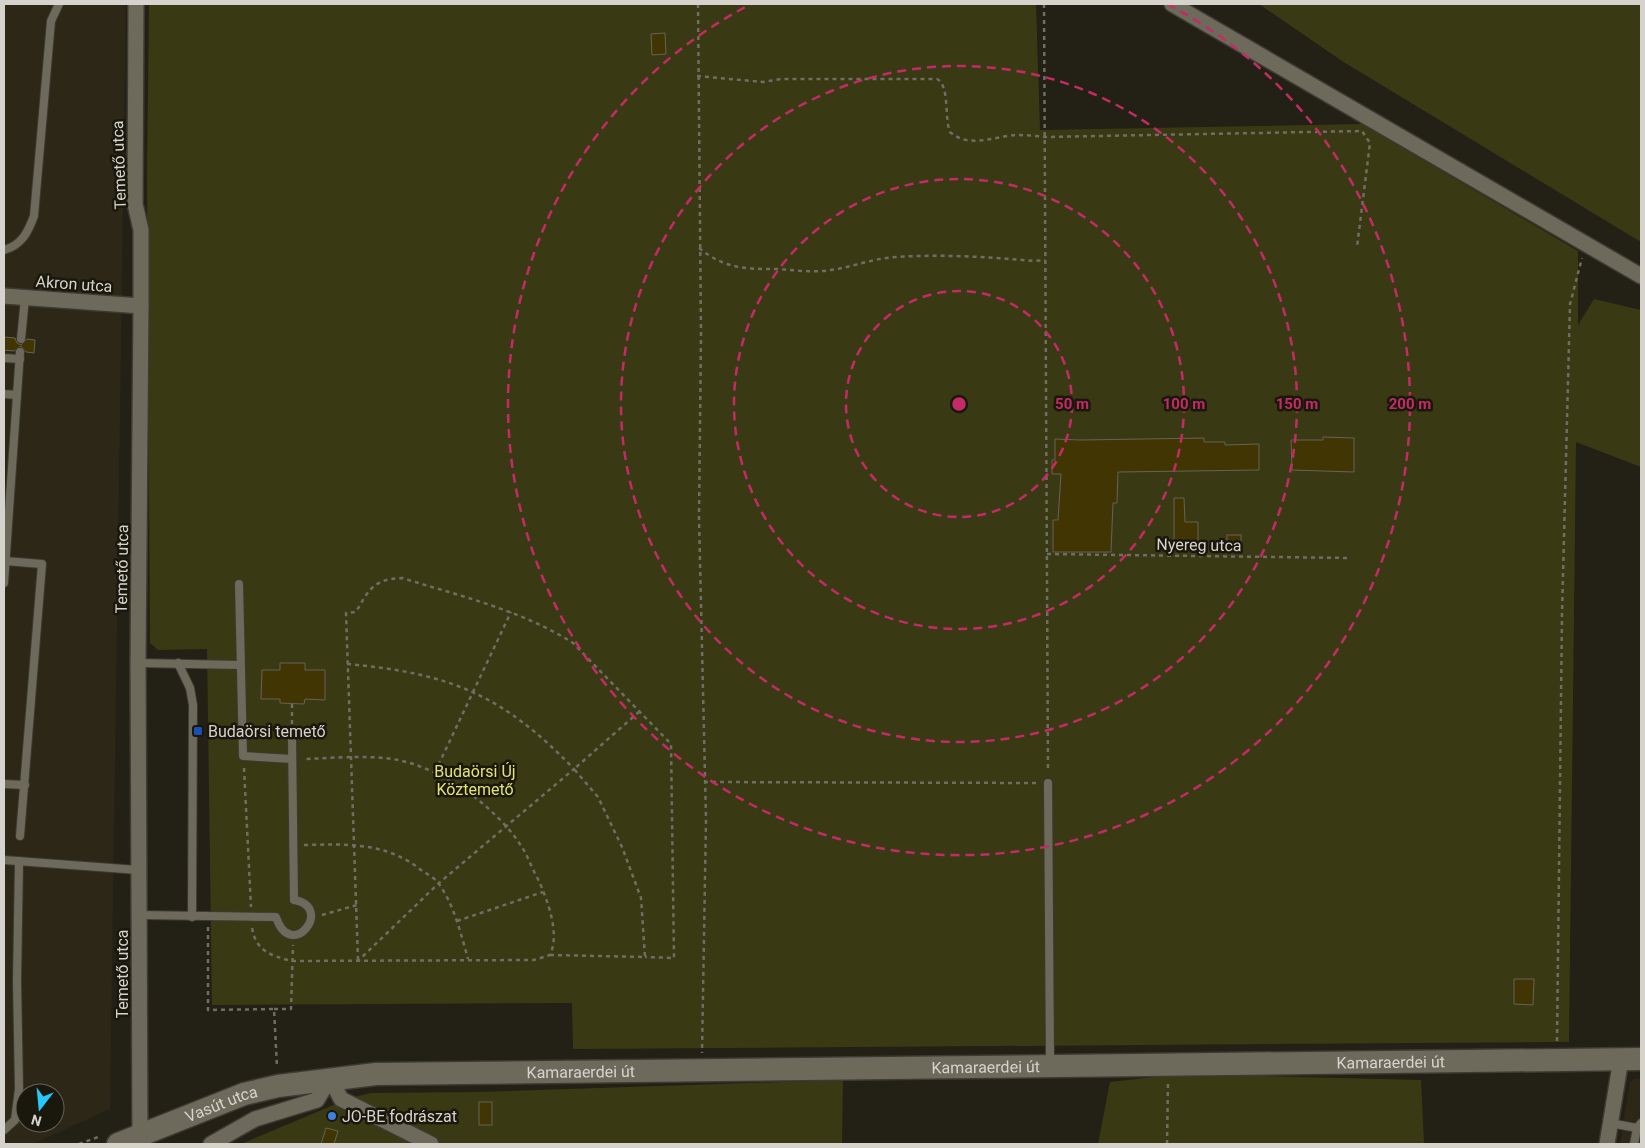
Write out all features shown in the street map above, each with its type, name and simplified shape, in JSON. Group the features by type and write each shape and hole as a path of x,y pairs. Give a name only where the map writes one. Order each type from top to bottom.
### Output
{"street":[{"name":"Temető utca","path":"136,4 135,204 140,230 141,306 138,663 140,1135"},
{"path":"1172,4 1641,276"},
{"name":"Akron utca","path":"4,296 141,306"},
{"path":"1607,1144 1618,1125 1631,1059"},
{"name":"Kamaraerdei út","path":"330,1078 376,1074 1631,1059"},
{"path":"220,1142 255,1119 317,1100 330,1078"},
{"path":"330,1078 341,1099 432,1144"},
{"name":"Vasút utca","path":"118,1144 244,1094 278,1086 330,1078"}],"lane":[{"path":"4,250 11,248 27,235 34,216 51,22 59,4"},
{"path":"21,339 25,298"},
{"path":"4,358 20,355 4,583"},
{"path":"4,394 17,395"},
{"path":"5,561 42,564 20,836"},
{"path":"239,584 243,756 292,759"},
{"path":"138,663 240,665"},
{"path":"178,663 190,688 193,705 192,916"},
{"path":"139,915 276,916 280,929 293,934 307,929 311,918 304,903 294,900 292,739"},
{"path":"1048,783 1050,1065"},
{"path":"4,784 25,785"},
{"path":"4,860 138,870"},
{"path":"4,1130 15,1120 19,1090 17,981 19,861"},
{"path":"1618,1125 1639,1126 1634,1144"}],"path":[{"path":"698,4 697,76 701,334 699,518 706,819 701,1070"},
{"path":"704,782 1048,783 1044,4"},
{"path":"697,76 763,82 781,79 937,80 943,82 945,88 945,113 950,132 961,140 971,141 1018,135 1045,137 1362,131 1370,143 1357,247"},
{"path":"1556,1059 1562,614 1570,304 1585,244"},
{"path":"699,248 713,259 728,266 756,271 822,271 893,257 954,254 1034,261 1045,260"},
{"name":"Nyereg utca","path":"1047,554 1350,558"},
{"path":"243,756 251,917 254,940 262,949 274,957 292,960 358,960 468,959 534,960 550,955 674,958 671,744 573,643 554,631 511,612 402,578 383,579 367,592 356,612 346,612 346,664 355,844 358,960"},
{"path":"435,772 475,692 511,612"},
{"path":"346,664 411,672 444,680 475,692 535,730 574,769 598,798 622,847 641,898 645,957"},
{"path":"292,704 292,739"},
{"path":"358,960 439,883 640,711"},
{"path":"292,759 392,759 435,772 473,797 506,826 525,852 544,892 554,938 550,955"},
{"path":"292,846 355,844 394,853 418,866 439,883 457,921 468,959"},
{"path":"457,921 544,892"},
{"path":"311,918 357,906"},
{"path":"208,917 208,1010 291,1009 293,934"},
{"path":"274,1009 278,1086"},
{"path":"1167,1064 1167,1144"}],"shaded area":[{"path":"4,4 126,4 110,1109 65,1129 65,1083 15,1083 15,1133 57,1133 33,1144 4,1144"},
{"path":"1635,1078 1641,1079 1641,1144 1620,1144 1630,1082"}],"green space":[{"name":"Budaörsi Új Köztemető","path":"149,4 1036,4 1040,130 1362,124 1578,251 1578,325 1594,299 1641,310 1641,467 1576,442 1569,1042 573,1049 572,1003 212,1005 207,649 158,650 150,643 147,171"},
{"path":"1259,4 1641,4 1641,242 1342,61"},
{"path":"1181,1074 1421,1080 1424,1144 1098,1144 1110,1082"},
{"path":"843,1080 842,1144 241,1144 350,1098 371,1093 477,1092"}],"building":[{"path":"665,33 666,54 652,55 651,34"},
{"path":"4,337 15,338 17,343 21,345 27,339 35,340 34,353 26,352 21,346 14,351 4,350"},
{"path":"1323,437 1354,438 1354,472 1292,470 1291,440 1323,440"},
{"path":"1204,438 1204,442 1225,442 1225,445 1259,444 1259,470 1118,472 1117,503 1113,503 1111,552 1053,552 1053,520 1058,520 1061,474 1052,474 1052,460 1055,460 1055,439"},
{"path":"1174,498 1184,498 1185,522 1198,522 1198,550 1174,550"},
{"path":"1227,535 1241,535 1241,551 1227,551"},
{"path":"280,663 305,663 305,670 325,670 325,700 305,699 304,704 280,703 280,699 261,699 262,670 280,670"},
{"path":"1514,979 1534,979 1533,1005 1514,1004"},
{"path":"479,1102 492,1102 492,1125 479,1125"},
{"path":"326,1128 338,1131 334,1144 321,1144"}],"place":[{"name":"Budaörsi temető","path":"198,731"},
{"name":"JO-BE fodrászat","path":"332,1116"}]}
